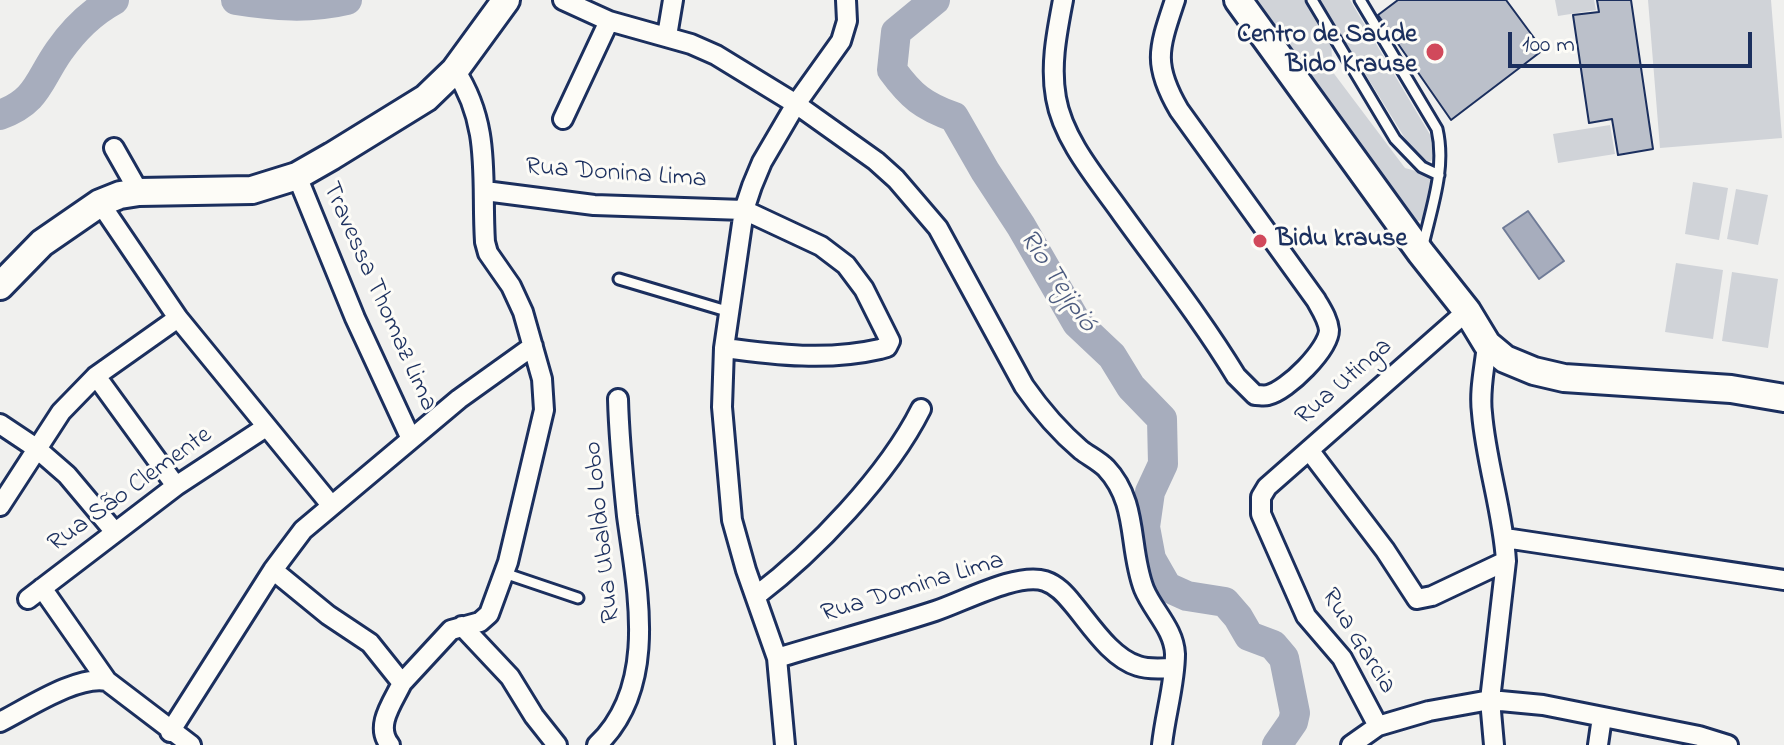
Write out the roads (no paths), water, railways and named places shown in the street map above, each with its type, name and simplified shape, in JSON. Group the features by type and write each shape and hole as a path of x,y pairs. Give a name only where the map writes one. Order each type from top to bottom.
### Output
{"main road":[{"path":"0,286 42,243 100,203 120,195 252,190 297,176 426,98 455,70 506,0"},
{"path":"1238,0 1421,253 1467,311 1487,344 1518,366 1564,378 1731,389 1784,398"}],"street":[{"path":"563,0 609,21 667,36 716,55 796,104 876,161 913,197 938,228 1024,386 1038,406 1080,449 1106,469 1125,496 1132,516 1138,566 1145,591 1173,640 1174,668 1162,745"},
{"path":"667,36 673,0"},
{"path":"785,745 777,658 732,520 722,407 724,348 744,210 762,162 796,104 841,41 847,21 846,0"},
{"path":"1063,0 1053,72 1063,124 1099,182 1245,388 1255,395 1268,395 1283,389 1323,346 1329,331 1327,321 1316,300 1166,88 1161,73 1161,42 1175,0"},
{"path":"563,119 609,21"},
{"path":"390,745 383,734 383,722 402,683 451,630 480,622 489,614 504,573 544,410 542,379 519,301 488,253 484,230 485,158 469,91 455,70"},
{"path":"114,148 139,192"},
{"name":"Travessa Thomaz Lima","path":"297,176 355,318 411,439"},
{"name":"Rua Donina Lima","path":"485,191 594,205 744,210"},
{"path":"100,203 178,318 331,505"},
{"path":"724,348 798,357 835,356 890,345 889,335 864,289 846,265 821,246 744,210"},
{"name":"Rua Utinga","path":"1261,497 1267,487 1467,311"},
{"path":"0,506 61,412 96,376 178,318"},
{"path":"1487,344 1482,413 1505,538 1506,561 1490,700 1494,745"},
{"path":"170,732 273,570 303,530 459,399 533,346"},
{"path":"96,376 176,486"},
{"name":"Rua Ubaldo Lobo","path":"597,745 611,732 626,700 635,669 640,631 638,588 619,443 618,399"},
{"path":"756,596 776,581 851,506 901,445 921,409"},
{"path":"0,424 36,448 67,475 114,531"},
{"name":"Rua São Clemente","path":"107,681 35,593 176,486 266,427"},
{"path":"1309,450 1385,550 1417,599 1432,596 1506,561"},
{"name":"Rua Garcia","path":"1261,497 1261,514 1306,616 1342,658 1378,726"},
{"path":"1505,538 1784,580"},
{"path":"273,570 328,615 370,643 402,683"},
{"name":"Rua Domina Lima","path":"777,658 938,610 1002,586 1041,579 1063,592 1107,644 1134,666 1174,668"},
{"path":"462,626 510,677 534,716 557,745"},
{"path":"0,722 78,684 107,681 191,745"},
{"path":"1351,745 1378,726 1429,711 1490,700 1543,705 1699,736 1728,745"},
{"path":"1598,745 1602,717"}],"lane":[{"path":"1312,0 1395,139 1422,167 1439,175"},
{"path":"1360,0 1437,129 1441,148 1439,175 1421,253"},
{"path":"619,279 730,312"},
{"path":"504,573 578,598"}],"water":[{"path":"1528,211 1564,261 1539,279 1503,228"}],"waterway":[{"name":"Rio Tejipió","path":"0,115 30,97 70,36 114,0"},
{"name":"Rio Tejipió","path":"236,0 292,6 347,0"},
{"name":"Rio Tejipió","path":"935,0 896,32 892,70 918,99 954,117 1077,323 1112,356 1131,387 1162,419 1163,464 1150,492 1145,527 1151,559 1167,587 1187,596 1225,602 1249,636 1273,645 1284,658 1295,713 1293,722 1277,745"}],"place":[{"name":"Centro de Saúde Bido Krause","path":"1435,52"},
{"name":"Bidu krause","path":"1260,241"}]}
